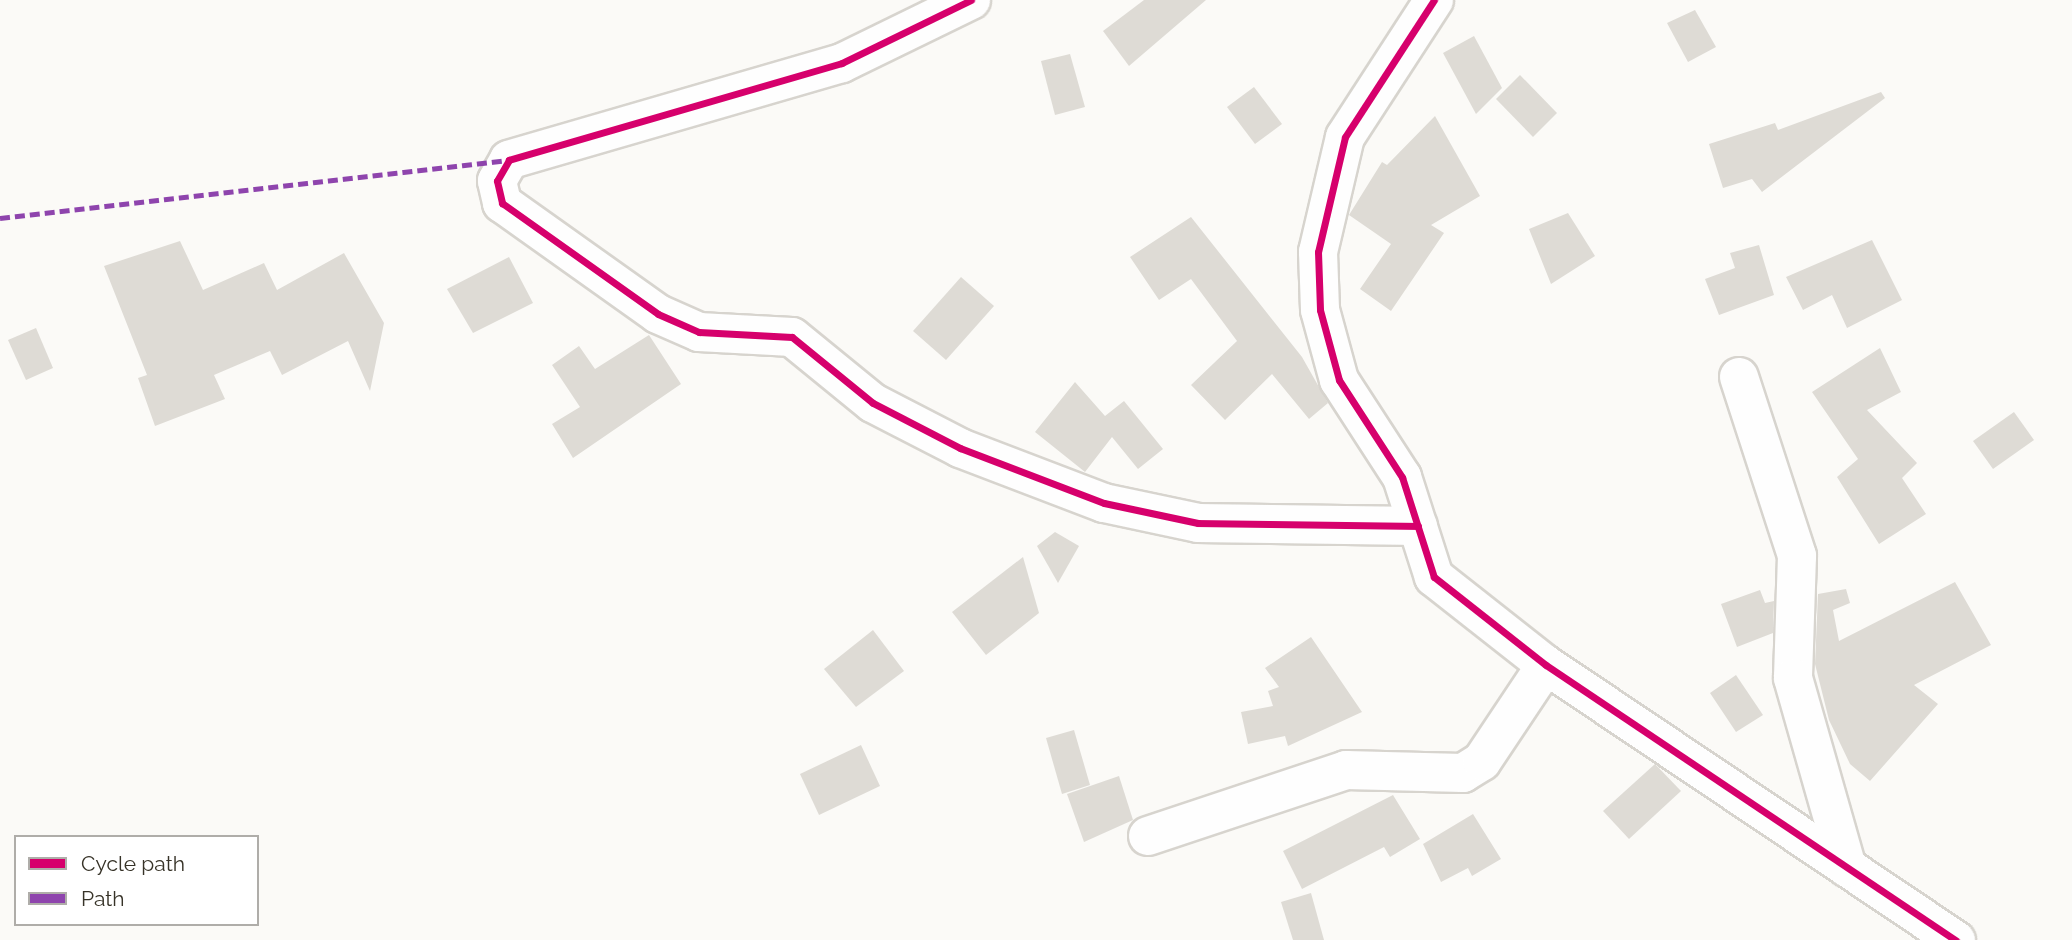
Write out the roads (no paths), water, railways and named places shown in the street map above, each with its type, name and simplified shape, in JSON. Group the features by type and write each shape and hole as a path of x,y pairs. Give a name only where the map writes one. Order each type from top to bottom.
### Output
{"street":[{"path":"971,0 842,63 509,160 498,181 502,203 658,314 699,332 792,337 873,403 960,448 1104,503 1198,523 1418,526"},
{"path":"1433,0 1345,137 1318,252 1320,310 1339,380 1402,477 1434,576 1546,665 1956,940"},
{"path":"1739,377 1797,556 1793,678 1847,867"},
{"path":"1148,836 1346,770 1463,773 1482,761 1546,665"}]}
